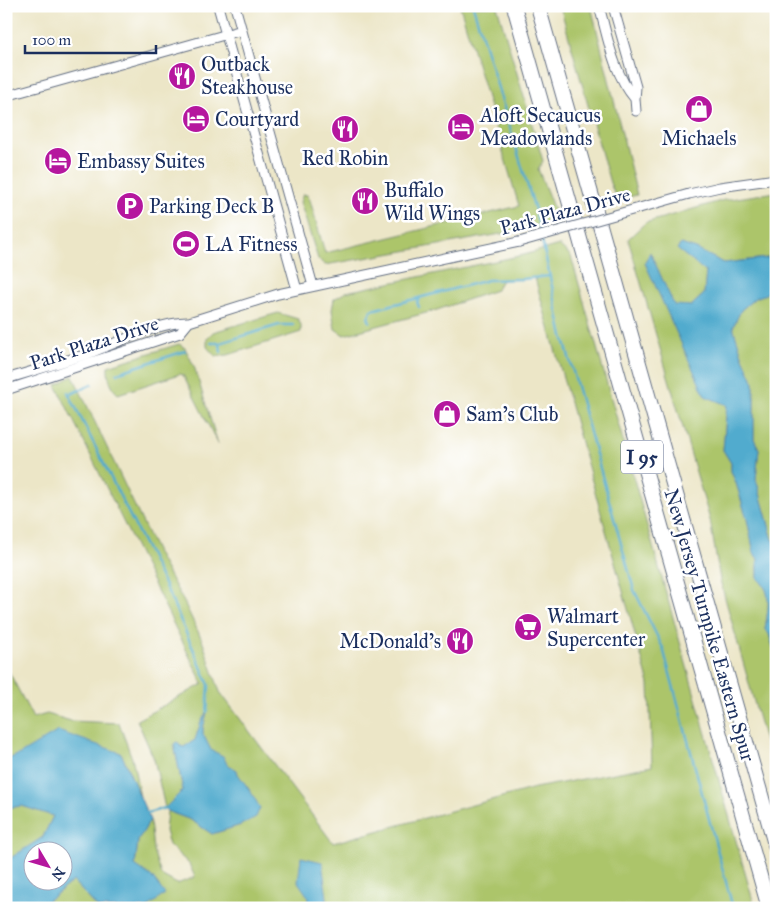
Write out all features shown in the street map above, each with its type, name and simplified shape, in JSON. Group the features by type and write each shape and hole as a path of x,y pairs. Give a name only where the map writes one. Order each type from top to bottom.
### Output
{"highway":[{"name":"New Jersey Turnpike Eastern Spur","path":"514,6 769,908"},
{"name":"New Jersey Turnpike Eastern Spur","path":"538,6 776,848"}],"street":[{"path":"218,6 297,290"},
{"path":"235,6 313,286"},
{"path":"599,6 615,66 624,86 635,99"},
{"path":"613,6 636,87 636,110"},
{"path":"6,96 242,30"},
{"name":"Park Plaza Drive","path":"6,379 170,324 189,322 278,294 519,242 689,194 720,187 776,179"},
{"name":"Park Plaza Drive","path":"6,390 180,333 189,322"},
{"path":"88,353 93,362"}],"green space":[{"path":"460,6 497,6 543,161 538,169 558,220 518,231 325,265 318,259 300,202 303,194 307,195 310,200 325,253 519,206"},
{"path":"560,6 591,6 637,195 617,200 610,183"},
{"path":"776,192 776,257 724,263 681,244 677,249 706,272 704,294 691,306 674,306 650,253 645,263 727,405 723,450 731,463 731,471 747,519 754,553 758,559 758,579 763,584 768,597 765,630 769,634 776,656 776,780 720,580 710,520 628,239 645,223 724,200"},
{"path":"559,245 571,256 755,908 325,908 327,898 309,898 305,908 147,908 164,894 151,876 135,866 138,841 150,820 153,850 161,875 177,884 195,877 189,864 169,845 165,831 167,811 191,820 212,834 241,825 251,792 240,779 237,770 211,751 203,734 207,712 201,722 195,740 184,747 174,744 183,790 165,808 154,759 137,720 203,684 56,385 73,376 159,557 202,640 220,692 333,843 535,788 652,766 649,684 535,278 502,280 496,290 437,310 344,335 335,329 332,310 334,299 346,292 524,255"},
{"path":"776,283 776,551 756,479 759,449 754,439 754,383 733,327 741,310 755,298 766,294"},
{"path":"278,313 298,319 301,325 301,332 228,355 215,356 207,347 207,338 213,332"},
{"path":"179,344 185,348 194,366 218,444 183,375 180,374 118,394 110,382 108,366"},
{"path":"6,666 33,718 47,714 71,721 119,723 133,761 140,797 121,753 20,754 6,760"},
{"path":"22,806 53,816 43,837 35,842 22,842 22,851 6,861 6,808"},
{"path":"72,882 98,908 38,908 59,892 72,892"}],"water":[{"path":"681,244 724,263 776,257 776,283 766,294 755,298 741,310 733,327 754,383 754,439 759,449 756,479 776,551 776,656 769,634 765,630 768,597 763,584 758,579 758,559 754,553 747,519 731,471 731,463 723,450 727,405 705,396 645,263 650,252 674,305 691,306 704,294 706,272 677,249"},
{"path":"207,712 203,734 211,750 223,756 227,764 237,770 260,808 256,817 241,825 212,834 191,820 167,811 165,808 183,790 174,744 176,742 184,747 195,740 201,722"},
{"path":"58,731 121,753 150,820 138,841 135,865 151,876 165,894 147,908 98,908 72,882 72,842 35,842 43,837 53,816 22,806 6,808 6,760 20,754"},
{"path":"22,851 22,892 59,892 38,908 6,908 6,861"},
{"path":"301,857 322,862 327,898 325,908 305,908 309,898 298,882"}],"waterway":[{"path":"473,6 536,213 562,332 634,590 663,648 733,908"},
{"path":"370,322 368,317 372,310 488,280 549,276"},
{"path":"419,307 417,302 420,298"},
{"path":"211,343 220,343 279,325 293,325"},
{"path":"220,344 221,352"},
{"path":"117,373 185,351"},
{"path":"69,395 92,384"},
{"path":"68,392 169,594 209,685 207,712"},
{"path":"144,814 165,808"}],"place":[{"name":"Outback Steakhouse","path":"182,76"},
{"name":"Michaels","path":"699,109"},
{"name":"Courtyard","path":"196,119"},
{"name":"Aloft Secaucus Meadowlands","path":"461,127"},
{"name":"Red Robin","path":"345,129"},
{"name":"Embassy Suites","path":"58,161"},
{"name":"Buffalo Wild Wings","path":"365,201"},
{"name":"Parking Deck B","path":"130,206"},
{"name":"LA Fitness","path":"186,244"},
{"name":"Sam's Club","path":"447,414"},
{"name":"Walmart Supercenter","path":"528,627"},
{"name":"McDonald's","path":"460,641"}]}
